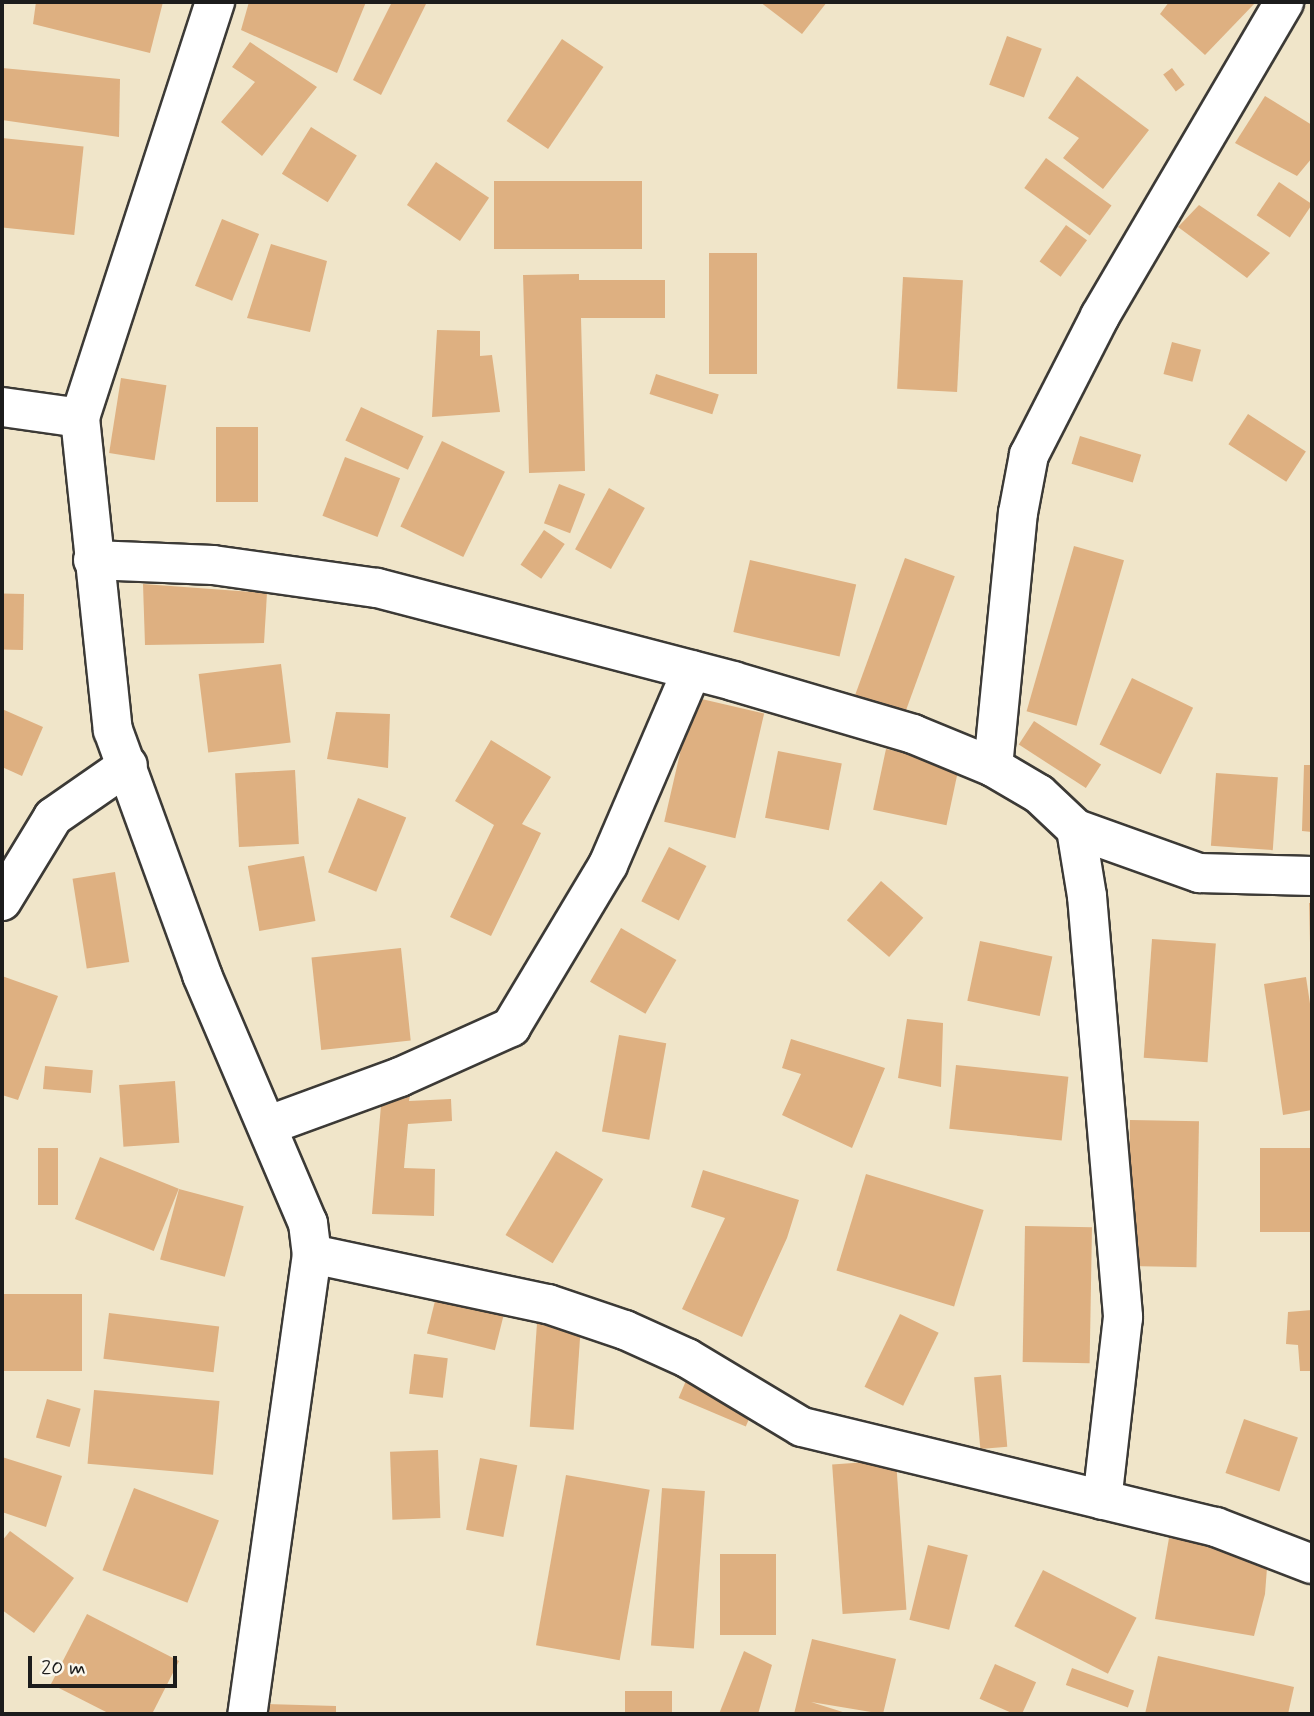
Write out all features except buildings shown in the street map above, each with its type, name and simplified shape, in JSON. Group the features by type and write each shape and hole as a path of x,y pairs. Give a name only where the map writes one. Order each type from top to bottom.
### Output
{"street":[{"path":"215,2 80,418 113,730 128,765 202,975 269,1125 308,1223 312,1254 247,1714"},
{"path":"993,767 1018,513 1029,455 1100,316 1284,2"},
{"path":"2,407 80,418"},
{"path":"93,560 213,565 377,588 692,670 913,734 993,767 1039,794 1076,829 1199,873 1312,876"},
{"path":"269,1125 400,1077 511,1027 608,865 692,670"},
{"path":"2,901 53,817 128,765"},
{"path":"1076,829 1087,897 1123,1317 1102,1500"},
{"path":"312,1254 548,1304 625,1330 687,1358 802,1427 1216,1527 1312,1564"}]}
